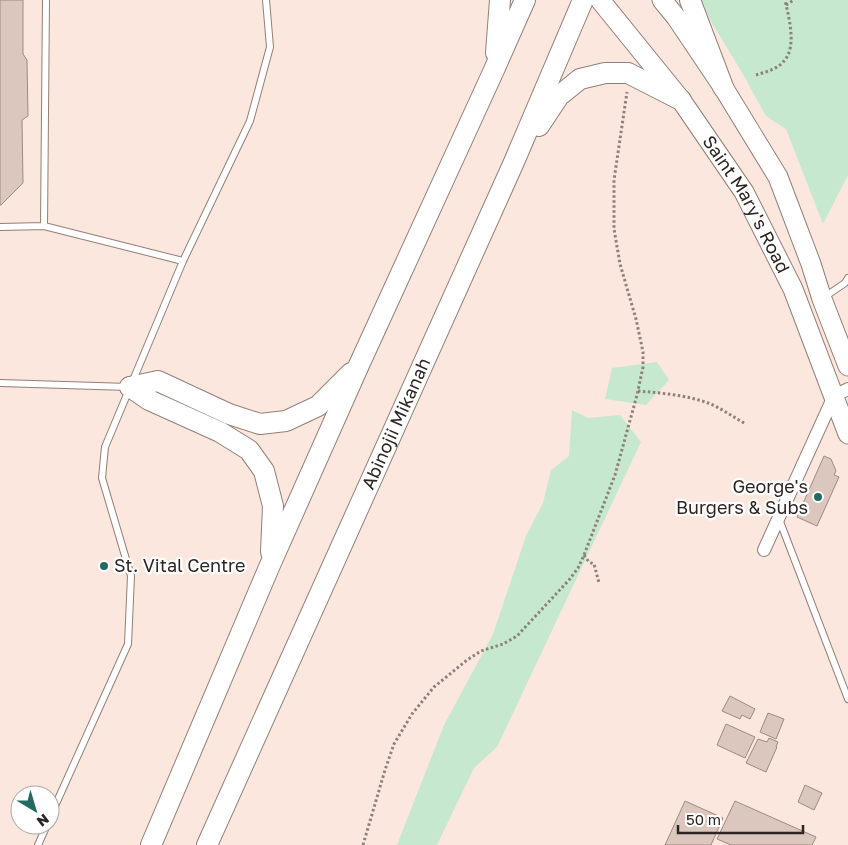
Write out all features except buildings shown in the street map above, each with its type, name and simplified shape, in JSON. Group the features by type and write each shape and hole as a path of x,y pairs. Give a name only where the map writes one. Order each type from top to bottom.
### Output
{"main road":[{"path":"494,70 500,0"},
{"path":"151,845 270,565 525,0"},
{"name":"Abinojii Mikanah","path":"207,845 514,162 583,0"},
{"name":"Saint Mary's Road","path":"600,0 681,100 744,192 793,289 841,392 848,434"},
{"name":"Saint Mary's Road","path":"662,0 676,17 723,87 778,177 822,299 846,355"},
{"path":"690,0 723,87"},
{"path":"514,162 559,96 580,79 605,73 628,73 681,100"},
{"path":"130,387 158,381 229,414 260,424 286,421 318,406 359,365"},
{"path":"130,387 148,400 220,432 248,450 264,471 273,506 270,565"}],"street":[{"path":"764,550 841,392"}],"lane":[{"path":"44,226 46,0"},
{"path":"60,795 128,644 131,576 102,478 105,447 183,261 250,121 270,47 266,0"},
{"path":"0,227 44,226 183,261"},
{"path":"822,299 845,283 848,278"},
{"path":"0,383 130,387"},
{"path":"778,518 848,699"}],"path":[{"path":"756,75 784,63 790,52 792,42 785,0"},
{"path":"786,5 794,0"},
{"path":"364,845 394,744 412,714 434,687 467,660 481,651 503,644 517,636 569,580 578,568 584,555 615,475 643,367 643,352 636,319 620,264 614,229 614,180 628,86 628,73"},
{"path":"638,391 686,397 708,403 746,424"},
{"path":"584,555 589,562 594,564 599,583"}],"green space":[{"path":"700,0 848,0 848,175 823,224 786,129 766,116"},
{"path":"657,362 669,380 646,405 605,399 612,368"},
{"path":"572,410 588,418 620,415 641,442 497,747 474,768 437,845 397,845 444,725 493,634 526,536 543,503 551,470 569,456"}],"place":[{"name":"George's Burgers & Subs","path":"818,497"},
{"name":"St. Vital Centre","path":"104,566"}]}
